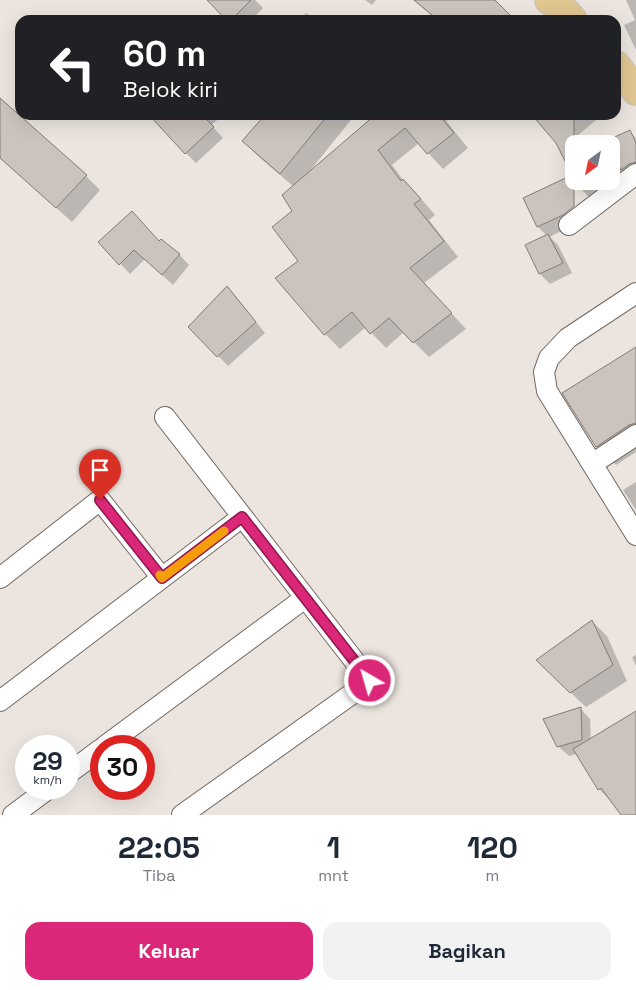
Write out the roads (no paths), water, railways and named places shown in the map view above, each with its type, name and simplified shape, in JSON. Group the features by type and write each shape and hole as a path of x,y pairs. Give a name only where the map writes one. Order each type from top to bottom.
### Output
{"main road":[{"path":"549,0 568,15"},
{"path":"621,72 636,91"}],"street":[{"path":"569,225 636,174"},
{"path":"636,293 568,338 549,358 544,372 548,391 636,536"},
{"path":"165,418 370,681 182,815"},
{"path":"592,464 636,435"},
{"path":"0,578 100,500 162,578"},
{"path":"0,701 242,517"},
{"path":"120,735 305,598"},
{"path":"13,815 33,800"}]}
